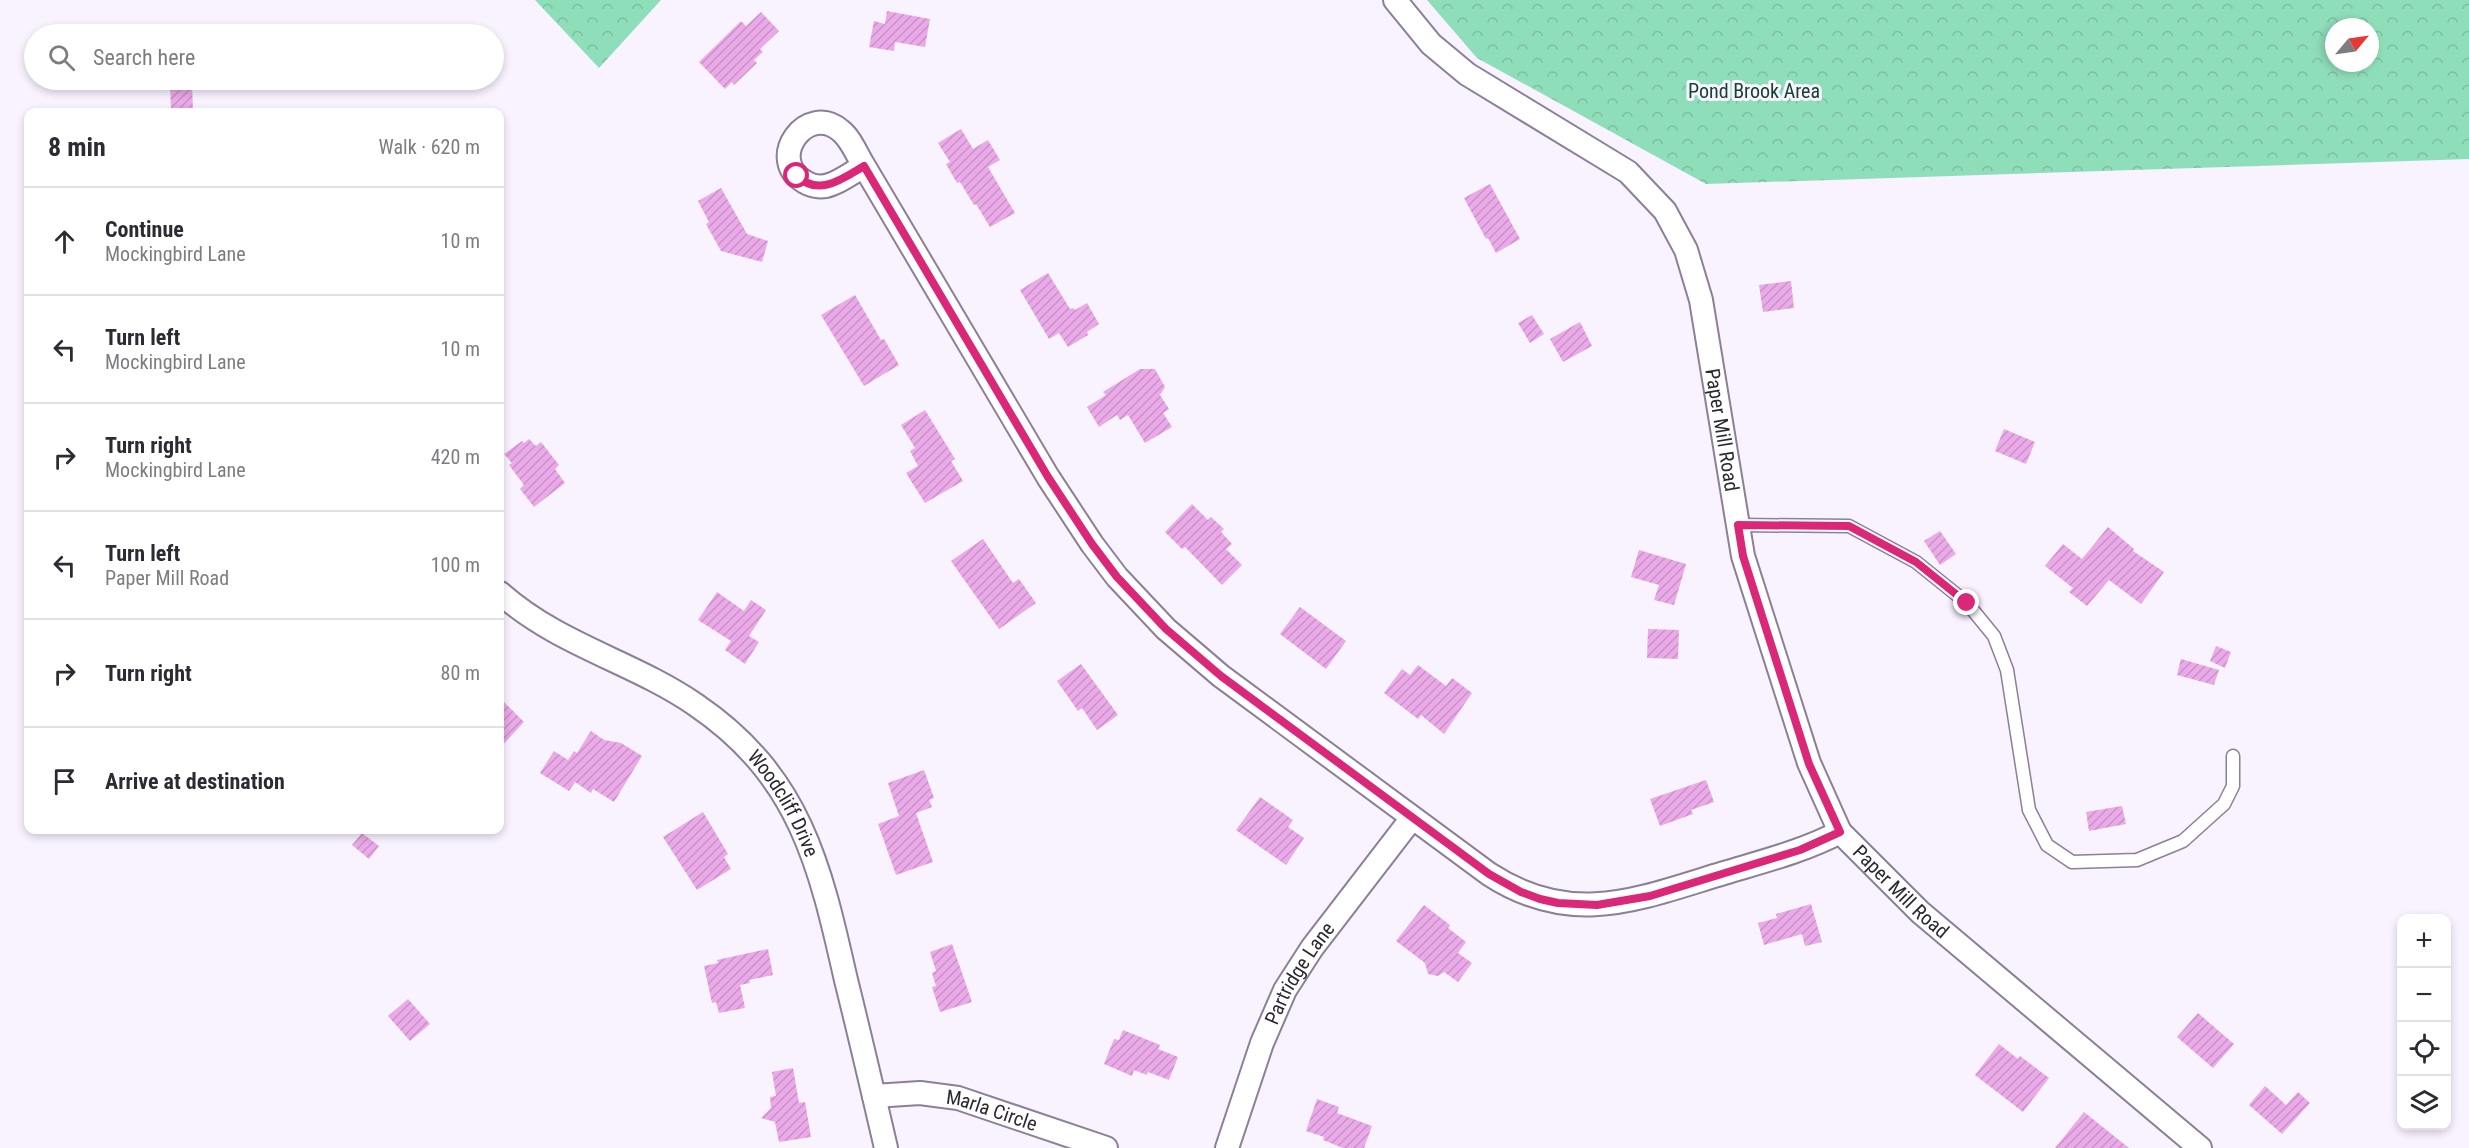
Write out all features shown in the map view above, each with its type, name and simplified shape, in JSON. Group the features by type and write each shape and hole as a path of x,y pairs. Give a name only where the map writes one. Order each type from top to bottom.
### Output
{"street":[{"name":"Paper Mill Road","path":"1395,0 1431,44 1467,74 1628,172 1665,211 1686,250 1701,300 1743,556 1809,764 1840,832 1920,912 2200,1148"},
{"path":"864,166 1048,477 1092,544 1117,577 1154,617 1202,662 1505,884 1540,899 1578,905 1617,902 1650,896 1800,850 1840,832"},
{"name":"Woodcliff Drive","path":"504,596 532,619 559,636 667,688 711,715 750,751 781,789 804,832 823,882 886,1148"},
{"name":"Partridge Lane","path":"1227,1148 1262,1043 1285,990 1312,948 1412,818"},
{"name":"Marla Circle","path":"874,1096 920,1093 958,1098 1106,1148"}],"lane":[{"path":"1738,525 1849,526 1916,562 1967,603 1994,636 2007,670 2029,810 2047,845 2072,862 2137,860 2183,841 2224,804 2233,786 2233,756"}],"green space":[{"path":"535,0 661,0 599,68"},
{"name":"Pond Brook Area","path":"1427,0 2469,0 2469,159 1706,184 1477,58"}],"building":[{"path":"887,11 930,19 925,47 895,42 894,51 869,47 874,21 885,24"},
{"path":"761,12 779,31 760,49 763,52 754,60 757,63 734,85 732,82 725,89 699,62 741,21 746,26"},
{"path":"170,90 192,90 193,108 171,108"},
{"path":"961,129 973,149 988,140 1000,160 988,167 1015,213 990,227 960,182 957,183 946,164 950,162 938,143"},
{"path":"1490,184 1520,239 1496,253 1464,198"},
{"path":"721,188 747,234 768,241 762,262 721,251 706,224 709,222 698,201"},
{"path":"1048,273 1070,309 1075,310 1087,303 1099,324 1087,332 1088,335 1068,347 1059,333 1049,339 1020,290"},
{"path":"1791,281 1794,308 1763,312 1759,285"},
{"path":"855,295 881,340 884,339 899,365 864,386 821,315"},
{"path":"1532,315 1544,334 1530,343 1518,323"},
{"path":"1580,322 1592,346 1563,362 1550,339"},
{"path":"1140,369 1155,369 1165,387 1160,395 1169,409 1163,413 1172,427 1145,443 1128,415 1120,420 1117,415 1099,427 1087,407 1106,395 1103,392"},
{"path":"925,410 955,459 951,461 963,481 925,503 906,473 918,466 910,451 915,448 901,425"},
{"path":"2004,429 2035,442 2026,464 1995,451"},
{"path":"529,439 536,446 541,442 559,465 555,469 565,483 534,507 520,489 524,485 509,465 512,463 504,454 522,441 524,443"},
{"path":"1192,504 1208,520 1211,517 1224,529 1221,532 1232,544 1226,549 1242,565 1222,585 1185,547 1182,549 1165,532"},
{"path":"2108,527 2134,549 2133,551 2164,572 2141,604 2109,580 2087,606 2069,592 2073,588 2045,566 2063,544 2082,559"},
{"path":"1940,531 1956,554 1940,565 1924,541"},
{"path":"983,539 1013,583 1019,579 1036,603 999,629 951,561"},
{"path":"1639,550 1686,564 1674,605 1654,600 1659,585 1631,577"},
{"path":"717,592 744,611 751,600 766,610 749,636 759,642 745,664 725,650 731,641 698,620"},
{"path":"1300,607 1346,641 1326,669 1280,634"},
{"path":"1648,629 1679,630 1678,659 1647,658"},
{"path":"2216,646 2231,652 2225,668 2210,661"},
{"path":"2181,659 2219,670 2214,685 2177,675"},
{"path":"1081,664 1118,715 1097,730 1082,708 1078,711 1057,681"},
{"path":"1418,665 1446,686 1452,678 1472,693 1444,734 1421,715 1418,719 1384,693 1402,669 1410,675"},
{"path":"504,702 524,722 504,744"},
{"path":"591,731 604,740 621,743 642,756 614,802 593,789 591,793 575,782 569,791 540,773 554,751 568,760 574,751 577,753"},
{"path":"924,770 934,798 929,800 932,807 916,813 933,862 896,875 878,824 899,816 888,783"},
{"path":"1706,780 1714,802 1691,810 1693,814 1660,826 1650,799"},
{"path":"1260,797 1293,820 1288,827 1304,838 1286,865 1236,830"},
{"path":"2122,806 2126,824 2089,831 2086,812"},
{"path":"703,812 728,854 724,857 731,869 697,890 663,837"},
{"path":"363,834 379,846 369,859 352,845"},
{"path":"1811,904 1822,942 1805,946 1802,934 1764,945 1758,923 1777,918 1776,914"},
{"path":"1424,905 1450,925 1448,928 1466,942 1458,953 1472,963 1458,982 1444,972 1438,976 1428,974 1425,963 1396,941"},
{"path":"952,944 972,1002 940,1012 932,987 936,986 932,973 936,971 930,952"},
{"path":"768,949 773,975 749,980 750,983 740,985 745,1008 719,1013 716,1002 712,1003 704,966 718,963 717,960"},
{"path":"408,999 430,1024 410,1041 388,1016"},
{"path":"2198,1013 2234,1044 2213,1068 2177,1037"},
{"path":"1123,1030 1160,1045 1158,1049 1178,1057 1169,1080 1148,1072 1147,1075 1134,1070 1132,1076 1104,1064 1114,1039 1119,1040"},
{"path":"1999,1044 2018,1059 2020,1056 2049,1078 2023,1112 1975,1075"},
{"path":"793,1068 799,1103 805,1102 811,1137 779,1142 775,1122 761,1118 771,1108 770,1097 776,1096 772,1072"},
{"path":"2265,1086 2286,1105 2298,1092 2310,1103 2282,1134 2249,1105"},
{"path":"1317,1099 1339,1107 1337,1113 1372,1126 1364,1148 1343,1148 1323,1140 1324,1137 1306,1131"},
{"path":"2084,1112 2129,1148 2055,1148"}],"route":[{"path":"797,176 807,184 825,186 831,185 864,166 1066,507 1117,577 1166,629 1202,662 1489,874 1521,892 1540,899 1578,905 1634,900 1800,850 1840,832 1809,764 1743,556 1738,525 1849,526 1916,562 1967,603"}]}
